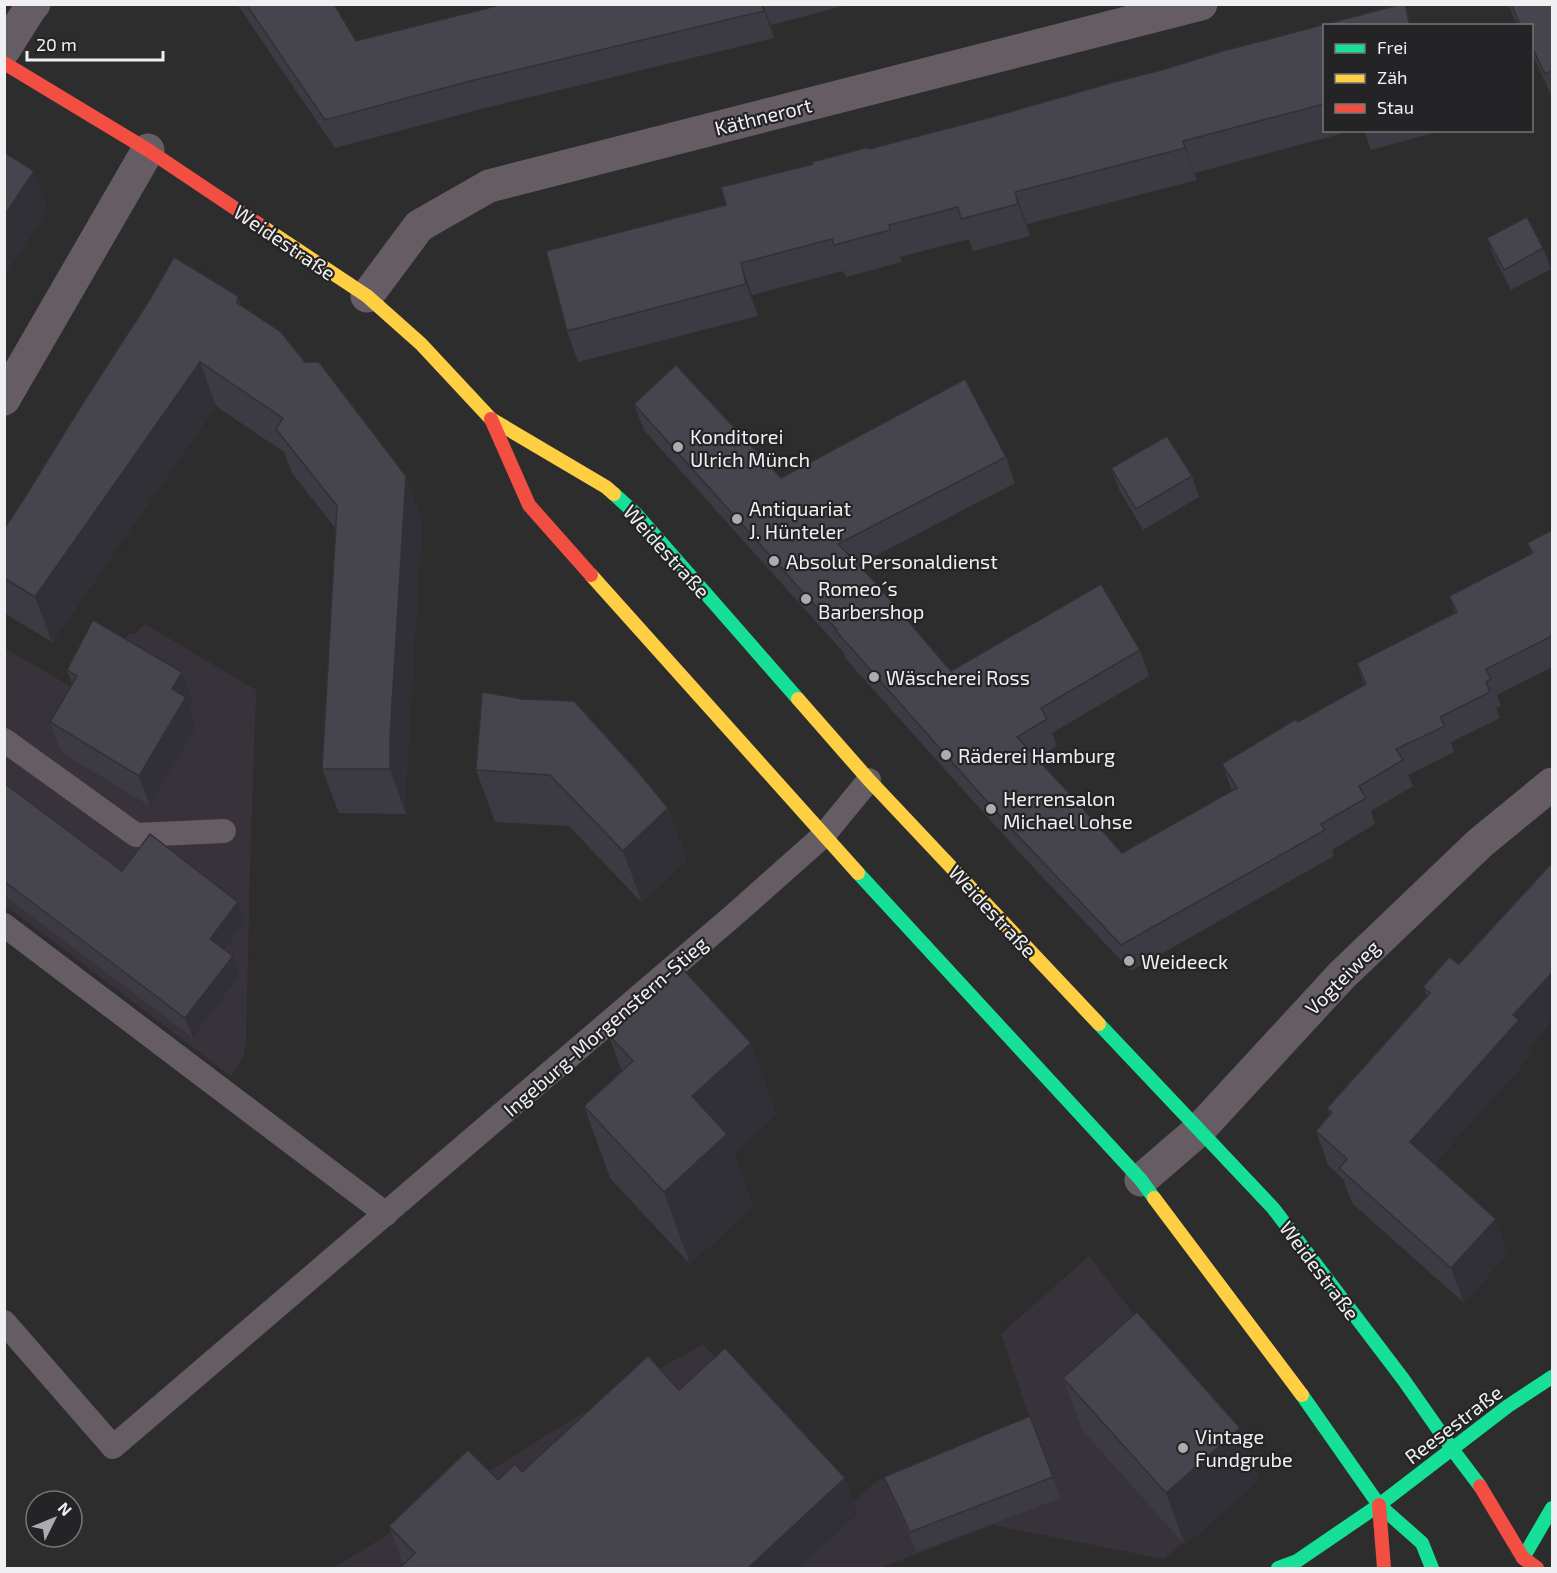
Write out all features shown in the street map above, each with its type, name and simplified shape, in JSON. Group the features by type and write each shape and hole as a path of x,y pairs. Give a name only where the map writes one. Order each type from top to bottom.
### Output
{"street":[{"path":"4,50 34,4"},
{"name":"Käthnerort","path":"367,296 419,226 489,186 1201,4"},
{"name":"Weidestraße","path":"4,63 148,150 367,296 421,344 491,418 606,487 637,515 869,780 1273,1208 1478,1481 1523,1563"},
{"path":"4,399 148,150"},
{"name":"Weidestraße","path":"491,418 529,505 822,836 1141,1180 1315,1412 1379,1505 1422,1543 1432,1569"},
{"name":"Vogteiweg","path":"1141,1180 1199,1130 1342,975 1480,843 1552,784"},
{"name":"Reesestraße","path":"1278,1569 1297,1561 1379,1505 1508,1406 1552,1377"},
{"path":"1379,1505 1384,1569"},
{"path":"1537,1569 1523,1563 1552,1509"}],"lane":[{"path":"4,740 136,835 224,831"},
{"name":"Ingeburg-Morgenstern-Stieg","path":"4,1322 113,1447 716,931 822,836 869,780"},
{"path":"4,925 386,1214"}],"shaded area":[{"path":"145,624 256,690 246,1043 243,1057 231,1076 5,905 4,648 91,698 129,633 135,634"},
{"path":"1089,1256 1260,1478 1164,1559 993,1525 879,1568 334,1568 568,1422 703,1344 850,1505 877,1481 1031,1422 1001,1334"}],"building":[{"path":"246,4 334,4 356,41 504,4 762,4 764,11 474,80 325,120"},
{"path":"1405,4 1410,24 1326,24"},
{"path":"1511,4 1552,4 1552,71 1545,74 1533,49 1533,24 1520,24"},
{"path":"1323,25 1323,104 1183,141 1185,148 1015,192 1018,204 961,219 958,207 889,225 890,230 834,245 832,239 741,263 746,284 567,331 546,251 726,205 721,187 995,116"},
{"path":"4,152 34,171 4,216"},
{"path":"1527,217 1543,248 1504,270 1487,238"},
{"path":"174,257 238,296 237,303 280,331 305,362 319,362 406,476 390,769 322,769 337,506 276,429 283,418 200,362 35,597 4,578 4,529 150,299"},
{"path":"676,365 781,478 965,379 1006,457 838,544 872,579 951,671 1101,584 1140,650 1041,708 1047,719 1017,737 1122,853 1237,788 1222,764 1296,719 1298,722 1366,684 1357,663 1457,612 1449,596 1533,553 1527,543 1552,530 1552,636 1486,669 1491,679 1486,682 1490,692 1440,717 1445,726 1396,749 1403,760 1359,786 1366,798 1321,824 1325,830 1121,945 1008,825 634,404"},
{"path":"1167,436 1192,476 1136,509 1111,468"},
{"path":"93,620 182,672 172,689 186,697 139,776 50,722 77,676 67,670"},
{"path":"482,692 523,699 574,701 668,808 623,851 550,775 476,770"},
{"path":"4,783 122,871 150,834 238,902 210,939 233,956 185,1018 4,881"},
{"path":"1552,863 1552,973 1513,1015 1519,1020 1410,1142 1496,1219 1451,1268 1339,1168 1347,1159 1316,1131 1332,1112 1327,1108 1430,993 1423,987 1449,957 1459,964"},
{"path":"681,967 751,1043 692,1096 727,1134 664,1192 584,1106 633,1061 608,1034"},
{"path":"1137,1312 1240,1428 1166,1493 1063,1378"},
{"path":"725,1348 845,1478 747,1569 399,1569 415,1553 389,1526 468,1450 498,1480 515,1464 522,1472 648,1356 679,1390"},
{"path":"1030,1416 1053,1477 910,1532 884,1477"}],"traffic: fast":[{"path":"614,494 637,515 798,699"},
{"path":"858,873 1141,1180 1154,1198"},
{"path":"1099,1024 1273,1208 1403,1379 1480,1486"},
{"path":"1278,1568 1297,1561 1379,1505 1508,1406 1552,1377"},
{"path":"1302,1395 1379,1505 1422,1543 1432,1568"},
{"path":"1523,1558 1552,1508"}],"traffic: slow":[{"path":"263,227 367,296 421,344 491,419 606,487 614,494"},
{"path":"591,575 858,873"},
{"path":"798,699 869,780 1099,1024"},
{"path":"1154,1198 1302,1395"}],"traffic: jam":[{"path":"4,63 148,150 263,227"},
{"path":"491,419 529,505 591,575"},
{"path":"1480,1486 1523,1558 1537,1568"},
{"path":"1379,1505 1384,1568"}],"place":[{"name":"Konditorei Ulrich Münch","path":"678,447"},
{"name":"Antiquariat J. Hünteler","path":"737,519"},
{"name":"Absolut Personaldienst","path":"774,561"},
{"name":"Romeo´s Barbershop","path":"806,599"},
{"name":"Wäscherei Ross","path":"874,677"},
{"name":"Räderei Hamburg","path":"946,755"},
{"name":"Herrensalon Michael Lohse","path":"991,809"},
{"name":"Weideeck","path":"1129,961"},
{"name":"Vintage Fundgrube","path":"1183,1448"}]}
